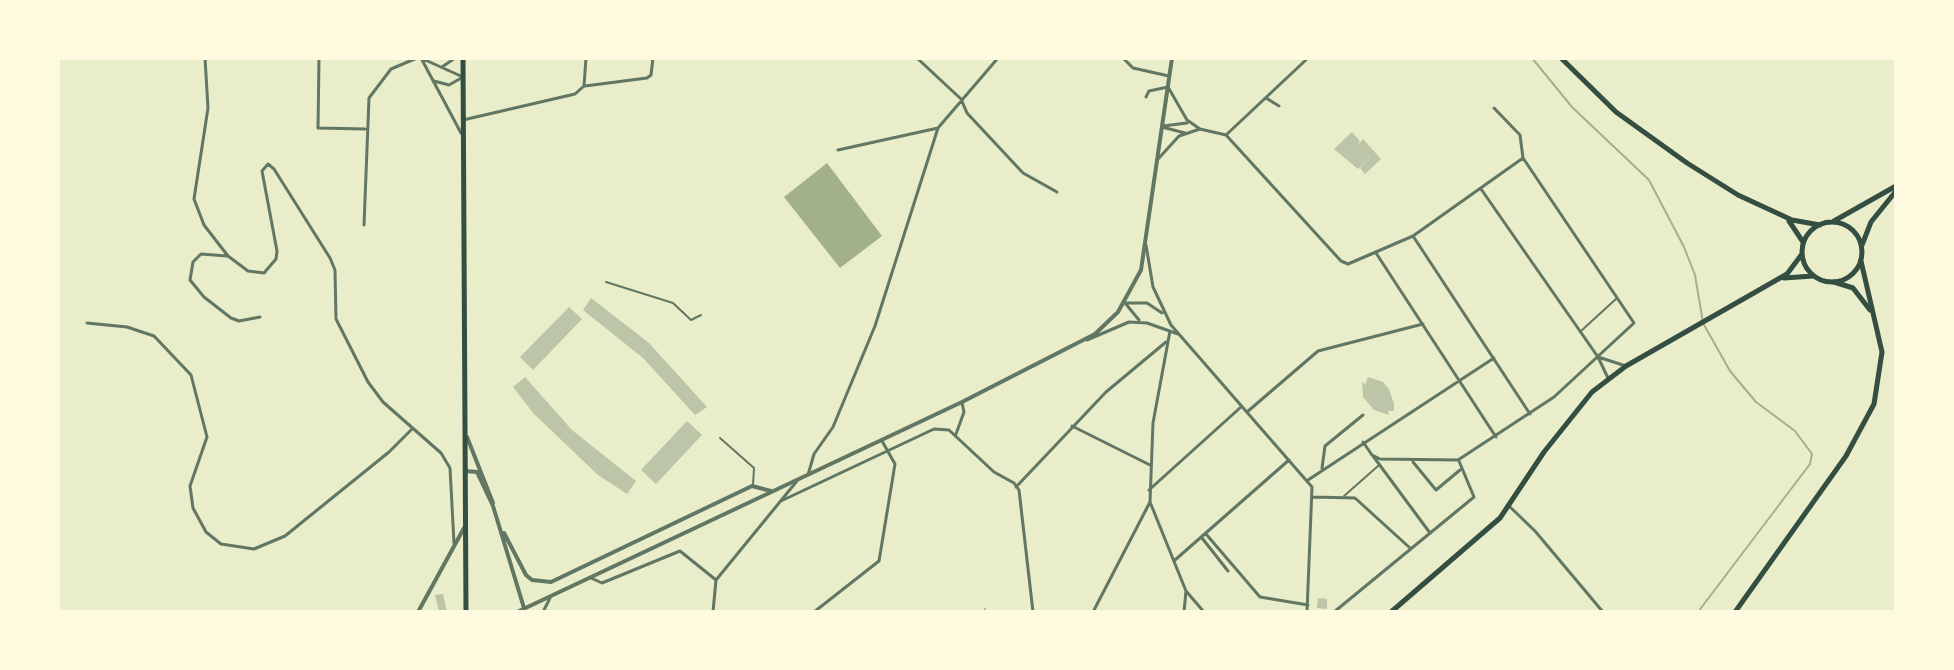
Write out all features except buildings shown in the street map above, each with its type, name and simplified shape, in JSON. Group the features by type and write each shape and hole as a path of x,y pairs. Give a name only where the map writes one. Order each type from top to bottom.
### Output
{"main road":[{"path":"463,58 466,612"},
{"path":"1561,58 1590,89 1641,131 1738,195 1801,224 1820,225 1844,218 1896,189"},
{"path":"1735,612 1862,432 1880,382 1882,352 1861,261 1862,250 1871,222 1896,189"},
{"path":"1391,612 1489,530 1574,411 1608,378 1683,332 1776,282 1794,268 1802,254 1803,244 1798,229 1782,215"},
{"path":"1830,222 1839,223 1855,233 1862,250"},
{"path":"1803,244 1820,225"},
{"path":"1802,254 1814,276"},
{"path":"1834,282 1851,275 1861,261"},
{"path":"1776,282 1798,275 1814,276 1853,288 1874,319"}],"street":[{"path":"205,58 208,108 194,199 204,225 228,256 256,274 264,273 276,259 262,171 268,164 330,258 335,270 336,319 341,333 383,402 441,453 450,468 454,543"},
{"path":"319,58 318,128 365,129"},
{"path":"364,225 365,129 369,98 384,77 420,58"},
{"path":"420,58 434,67 442,67 463,77"},
{"path":"420,58 463,137"},
{"path":"442,67 455,58"},
{"path":"584,86 586,58"},
{"path":"463,120 575,94 584,86 647,78 651,75 653,58"},
{"path":"917,58 961,99 967,113 1023,173 1057,192"},
{"path":"808,475 814,454 833,427 875,326 938,128 998,58"},
{"path":"1123,58 1133,68 1169,76"},
{"path":"1082,343 1109,322 1125,303 1141,270 1172,58"},
{"path":"1226,135 1308,58"},
{"path":"434,81 449,85 463,77"},
{"path":"1146,97 1149,91 1168,87"},
{"path":"1168,87 1179,109 1191,123 1200,129 1226,135 1341,261 1356,262 1413,236 1523,158"},
{"path":"1266,98 1279,106"},
{"path":"1372,455 1413,462 1458,460 1530,414 1634,323 1523,158 1520,135 1494,108"},
{"path":"1162,127 1173,122 1191,123"},
{"path":"1162,127 1185,133"},
{"path":"838,150 938,128"},
{"path":"1159,158 1185,133 1200,129"},
{"path":"1480,188 1598,357 1608,378"},
{"path":"1413,236 1530,414"},
{"path":"1146,245 1153,287 1165,315 1178,334 1308,480 1312,497 1307,612"},
{"path":"1376,253 1496,437"},
{"path":"228,256 201,254 193,262 190,280 197,290 231,318 239,321 260,317"},
{"path":"606,282 673,303 691,320 701,315"},
{"path":"1580,332 1617,298"},
{"path":"1125,303 1147,303 1165,315"},
{"path":"1125,303 1141,321"},
{"path":"517,612 1122,324 1141,321 1178,334"},
{"path":"87,323 127,327 154,336 191,375 207,437 190,486 193,508 206,532 221,544 236,549 254,549 285,536 389,452 413,428"},
{"path":"1247,412 1318,351 1423,324"},
{"path":"1170,331 1150,465 1150,502 1186,591 1204,612"},
{"path":"1016,487 1072,426 1167,341"},
{"path":"1598,357 1626,366"},
{"path":"1308,480 1494,358"},
{"path":"956,434 964,412 962,402"},
{"path":"1149,490 1241,407"},
{"path":"1322,469 1325,446 1363,415"},
{"path":"1072,426 1150,465"},
{"path":"781,501 934,429 942,428 956,434 985,465 1016,487 1033,612"},
{"path":"464,431 504,533 526,575 532,580 551,582 752,486 756,480 754,468 720,438"},
{"path":"814,612 879,561 895,464 882,440"},
{"path":"1363,442 1430,533"},
{"path":"1175,560 1289,460"},
{"path":"1334,612 1474,497 1458,460"},
{"path":"1413,462 1436,490 1461,469"},
{"path":"1343,497 1379,465"},
{"path":"464,471 477,472 493,506"},
{"path":"713,612 716,580 798,480"},
{"path":"752,486 773,491"},
{"path":"1312,497 1355,498 1410,548"},
{"path":"1093,612 1150,502"},
{"path":"1509,506 1535,531 1603,612"},
{"path":"418,612 464,528"},
{"path":"504,533 524,610"},
{"path":"1206,534 1260,597 1308,605"},
{"path":"1202,538 1228,571"},
{"path":"589,576 602,583 680,551 716,580"},
{"path":"1184,612 1186,591"},
{"path":"543,612 553,594"}],"shaded area":[{"path":"827,163 882,236 840,268 784,197"}],"waterway":[{"path":"1532,58 1572,107 1649,180 1695,275 1703,323 1730,371 1756,402 1795,431 1812,454 1810,464 1698,612"}]}
